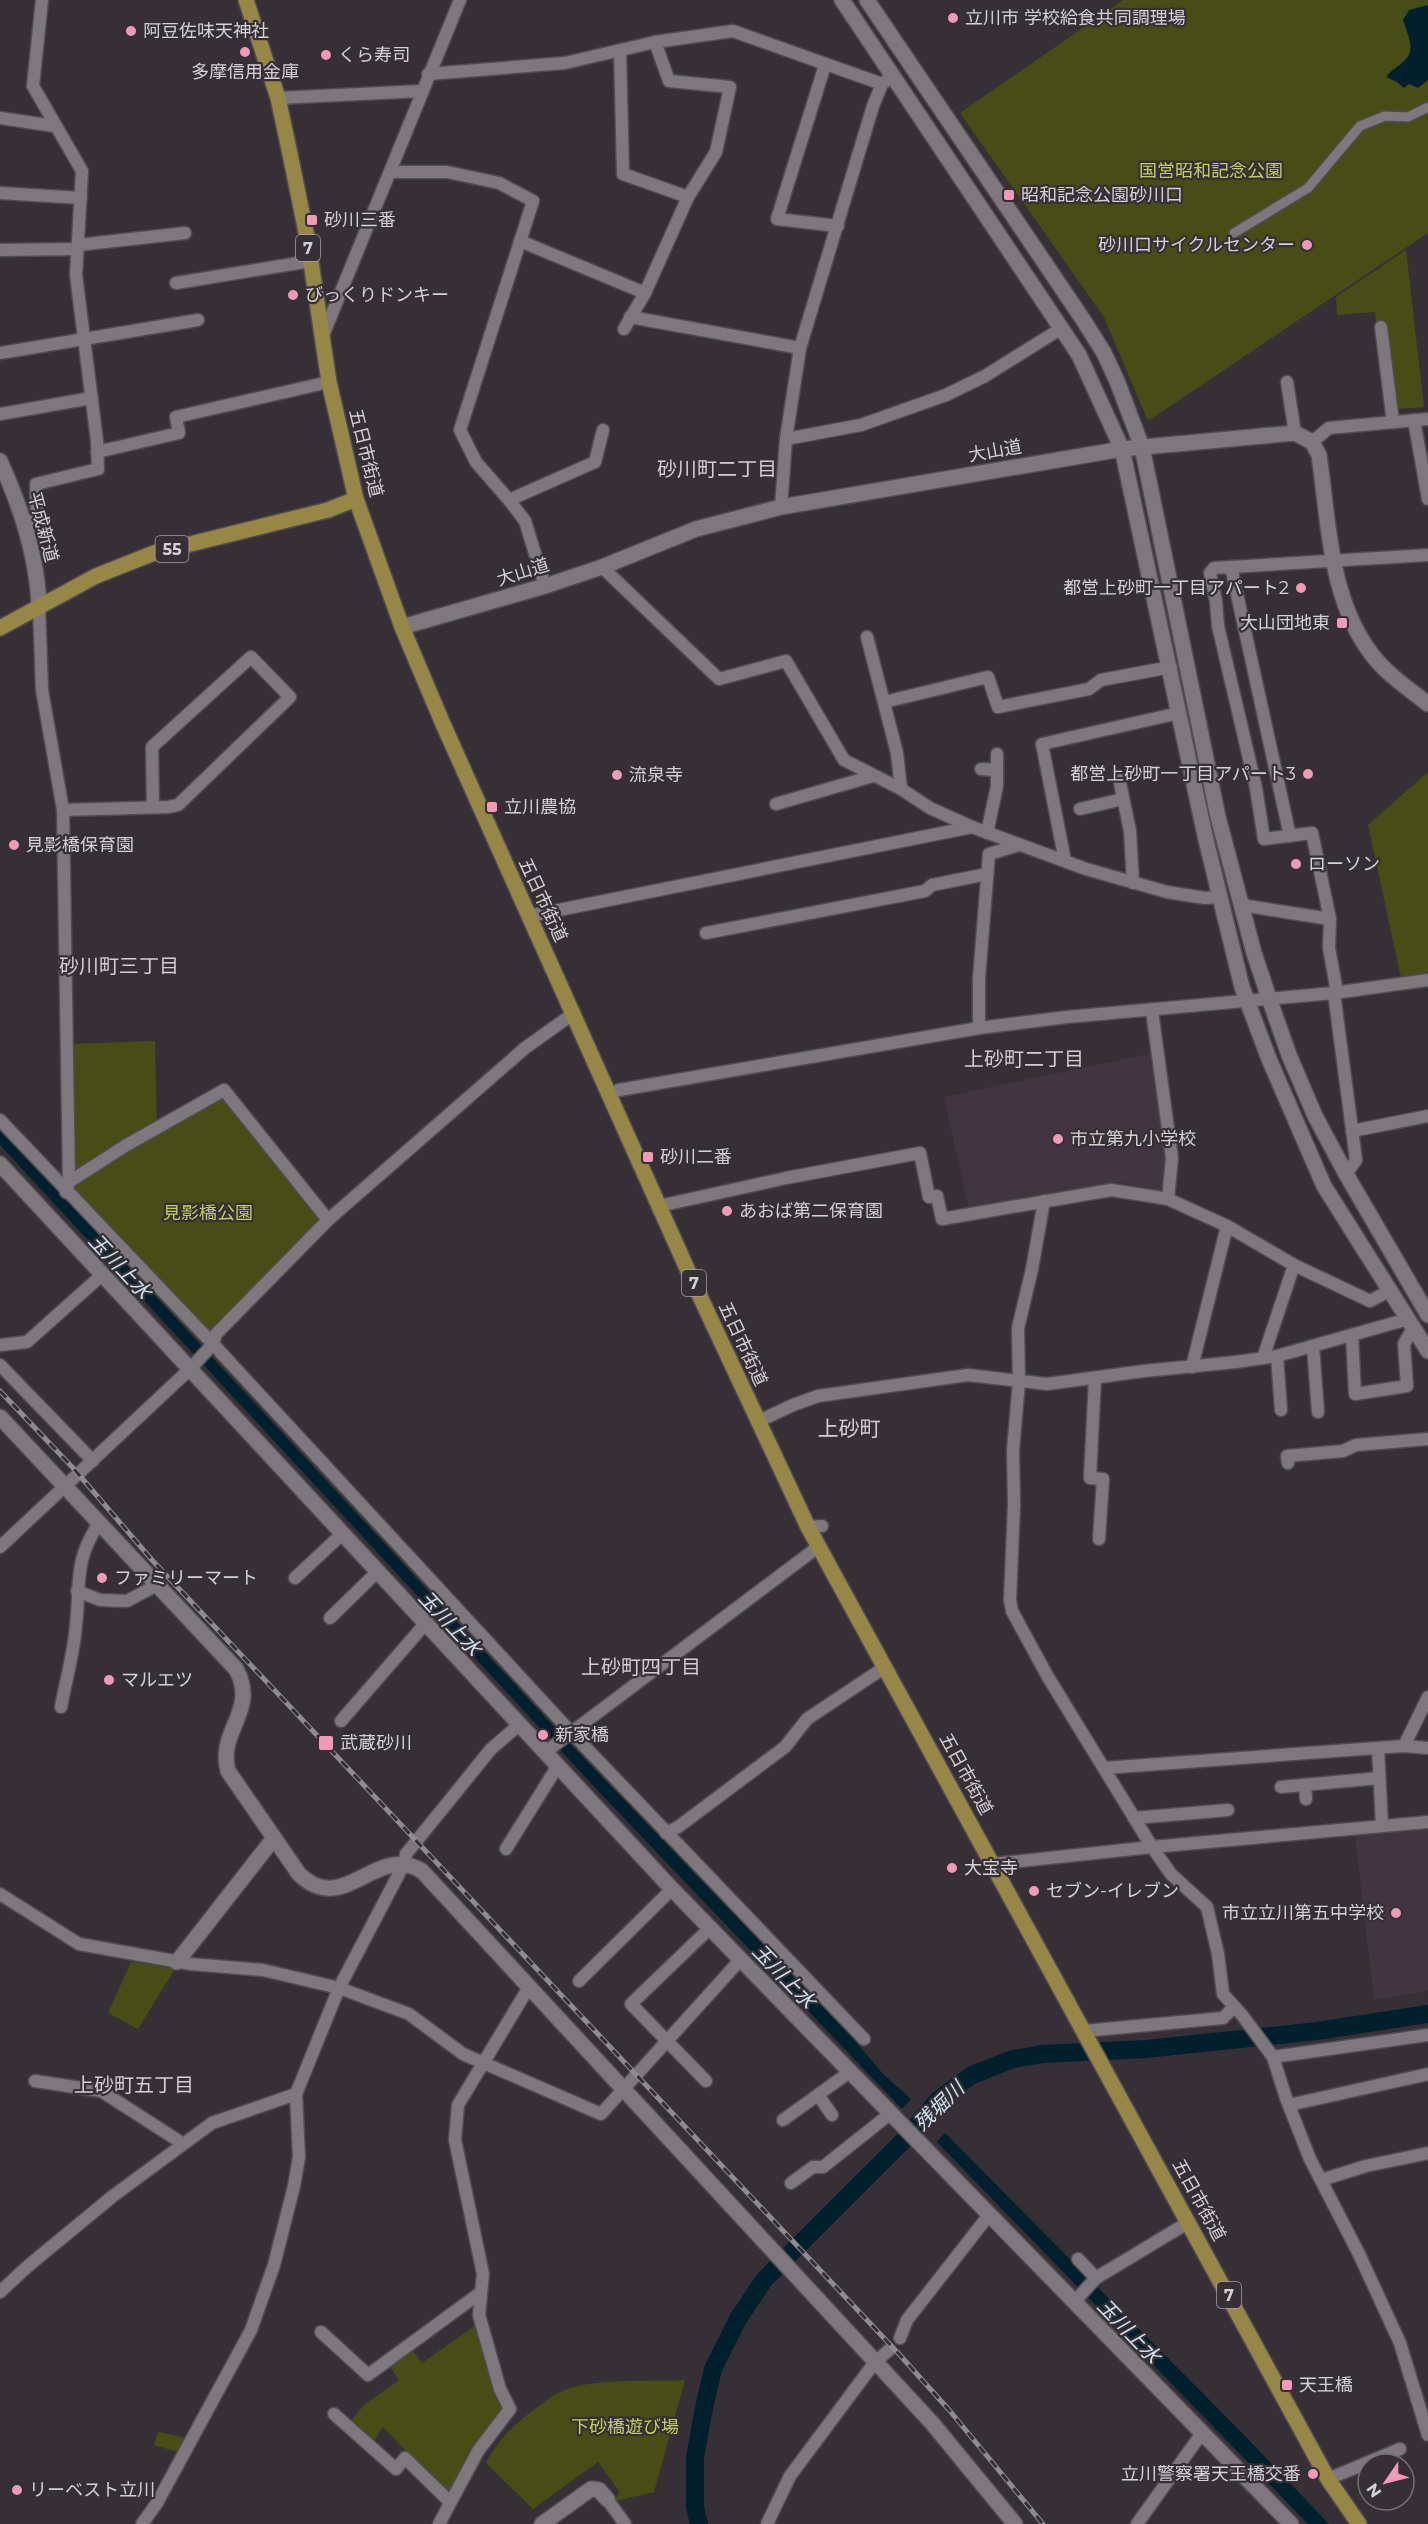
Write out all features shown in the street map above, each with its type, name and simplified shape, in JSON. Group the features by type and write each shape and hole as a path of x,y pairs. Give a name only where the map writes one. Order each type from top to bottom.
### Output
{"main road":[{"name":"五日市街道","path":"246,0 278,98 310,261 329,382 356,499 402,627 443,724 757,1422 815,1527 818,1547 1328,2479 1360,2523"},
{"name":"55","path":"0,628 96,576 154,553 328,510 356,499"}],"street":[{"path":"25,523 37,515 36,484 96,471 98,452 76,275 82,171 33,86 42,0"},
{"path":"322,338 460,0"},
{"path":"842,0 888,80 940,147 1079,355 1122,449 1219,897 1247,1002 1324,1186 1416,1325 1428,1351"},
{"path":"867,0 1104,353 1129,410 1142,447 1209,772 1241,905 1269,998 1315,1116 1428,1315"},
{"path":"428,74 565,63 656,42 733,31 825,65 888,80"},
{"path":"624,329 645,292 688,197 716,152 730,87 669,81 656,42"},
{"path":"620,51 623,174 688,197"},
{"path":"825,65 777,219 838,226"},
{"path":"781,507 786,439 800,348 873,106 888,80"},
{"path":"278,98 422,91"},
{"path":"1234,233 1308,188 1360,126 1385,116 1408,117 1428,107"},
{"path":"0,118 54,126"},
{"path":"940,147 958,136"},
{"path":"390,172 447,171 499,183 533,201 460,430 476,462 525,521 544,586"},
{"path":"0,193 81,198"},
{"path":"0,250 78,247 185,233"},
{"path":"520,241 645,292"},
{"path":"176,283 310,261"},
{"path":"630,317 800,348"},
{"path":"0,353 198,320"},
{"path":"1381,327 1393,422"},
{"path":"786,439 861,425 946,395 985,376 1062,328"},
{"path":"98,452 178,433 176,417 329,382"},
{"path":"1287,382 1295,433 1311,442 1319,455 1334,560 1343,602 1363,642 1386,670 1428,704"},
{"path":"0,414 92,398"},
{"path":"1311,442 1329,428 1428,419"},
{"path":"1414,420 1428,499"},
{"path":"509,500 596,462 603,430"},
{"name":"大山道","path":"402,627 603,567 696,529 781,507 1122,449 1295,433"},
{"name":"平成新道","path":"0,461 25,523 38,587 39,606"},
{"path":"1346,1174 1356,1160 1329,948 1330,919 1312,833 1264,839 1256,788 1218,626 1210,573 1214,568 1428,555"},
{"path":"603,567 719,679 786,661 844,760 873,777 901,789 930,808 1019,845 1133,883 1196,896 1219,897"},
{"path":"1231,567 1290,836"},
{"path":"39,606 42,690 63,810 68,1187"},
{"path":"867,638 897,753 901,789"},
{"path":"63,810 153,807 178,805 290,698 251,657 152,747 153,807"},
{"path":"884,702 988,677 998,707 1089,688 1101,680 1171,667"},
{"path":"1065,861 1042,744 1179,713"},
{"path":"987,832 997,786 997,753"},
{"path":"981,770 997,770"},
{"path":"776,804 873,777"},
{"path":"1119,778 1130,831 1133,883"},
{"path":"1080,809 1123,799"},
{"path":"529,916 972,827"},
{"path":"979,1028 980,978 989,854 1019,845"},
{"path":"706,933 925,891 932,885 987,874"},
{"path":"1241,905 1330,919"},
{"path":"609,1094 619,1090 979,1028 1067,1017 1335,993 1428,980"},
{"path":"1152,1011 1172,1158 1168,1199"},
{"path":"0,1547 191,1367 211,1347 216,1334 328,1220 525,1048 574,1013"},
{"path":"68,1187 125,1146 224,1090 328,1220"},
{"path":"1352,1131 1428,1116"},
{"path":"0,1120 68,1187 211,1347 567,1733 864,2039"},
{"path":"659,1206 786,1178 920,1153 929,1197 937,1196 942,1219 1111,1190 1168,1199 1227,1226 1294,1265 1370,1300 1391,1290"},
{"path":"0,1164 191,1367 519,1725 547,1751 557,1767 672,1889 989,2215 1079,2296 1202,2433 1291,2524"},
{"path":"1044,1201 1032,1269 1018,1328 1019,1382 1013,1450 1014,1505 1010,1600 1012,1611 1048,1677 1152,1847 1171,1874 1207,1907 1218,1954 1223,1994 1248,2022 1270,2053 1288,2105 1321,2180 1393,2327 1428,2435"},
{"path":"1192,1366 1227,1226"},
{"path":"1263,1358 1294,1265"},
{"path":"0,1345 27,1342 103,1274"},
{"path":"757,1422 818,1396 968,1375 1047,1384 1278,1356 1352,1335 1416,1325"},
{"path":"1352,1335 1355,1394 1407,1386 1404,1344 1416,1325"},
{"path":"1313,1346 1318,1412"},
{"path":"1278,1356 1281,1410"},
{"path":"0,1365 93,1461"},
{"path":"1095,1378 1090,1478 1103,1479 1099,1539"},
{"path":"2,1420 230,1663 239,1676 244,1690 243,1704 227,1742 226,1765 231,1778 299,1874 320,1886 344,1887 381,1867 404,1864 422,1871 939,2431 1015,2524"},
{"path":"1288,1463 1287,1456 1343,1451 1356,1445 1428,1439"},
{"path":"61,1707 76,1625 78,1576 85,1548 99,1523"},
{"path":"295,1578 342,1534"},
{"path":"547,1751 567,1733 818,1547"},
{"path":"330,1618 377,1572"},
{"path":"77,1591 100,1600 127,1601 157,1585"},
{"path":"341,1722 425,1624"},
{"path":"666,1833 678,1827 785,1747 807,1719 885,1667"},
{"path":"1404,1746 1428,1697"},
{"path":"142,2524 157,2503 251,2330 274,2265 294,2186 299,2157 296,2094 339,1988 404,1864 406,1854 490,1749 519,1725"},
{"path":"1104,1768 1404,1746 1428,1748"},
{"path":"1378,1748 1382,1826"},
{"path":"506,1849 557,1767"},
{"path":"1281,1787 1379,1778"},
{"path":"1305,1785 1306,1798"},
{"path":"1134,1818 1228,1810"},
{"path":"993,1864 1428,1822"},
{"path":"177,1962 274,1838"},
{"path":"579,1981 672,1889"},
{"path":"0,1894 79,1944 177,1962 263,1970 339,1988 409,2014 457,2050 601,2114 741,1959"},
{"path":"706,2081 631,2004 710,1928"},
{"path":"439,2524 478,2451 510,2409 500,2389 479,2315 483,2274 455,2140 458,2105 529,1987"},
{"path":"1086,2035 1223,2018 1234,2007"},
{"path":"1270,2053 1428,2035"},
{"path":"783,2120 851,2071"},
{"path":"1288,2105 1428,2074"},
{"path":"34,2080 101,2091 182,2143"},
{"path":"0,2292 27,2266 182,2143 212,2123 296,2094"},
{"path":"818,2095 832,2115"},
{"path":"791,2183 813,2167 823,2167 895,2117"},
{"path":"1321,2180 1366,2166 1428,2154"},
{"path":"900,2337 907,2320 989,2215"},
{"path":"1079,2296 1095,2280 1189,2222"},
{"path":"1078,2259 1095,2280"},
{"path":"321,2332 368,2375 480,2293"},
{"path":"767,2524 790,2476 875,2362 889,2350"},
{"path":"334,2414 396,2469 405,2458 450,2502"},
{"path":"1137,2524 1202,2433"},
{"path":"1328,2479 1400,2450"},
{"path":"542,2524 591,2489 599,2490 625,2524"}],"shaded area":[{"name":"市立第九小学校","path":"1153,1053 1169,1189 1164,1192 1118,1182 969,1209 944,1097"},
{"name":"市立立川第五中学校","path":"1400,1829 1403,1832 1428,1829 1428,1991 1374,2000 1355,1835"}],"green space":[{"name":"国営昭和記念公園","path":"1123,0 1428,0 1428,233 1148,421 1104,317 960,113"},
{"path":"1406,250 1424,407 1397,409 1386,320 1376,321 1375,312 1337,315 1336,297"},
{"path":"1428,772 1428,972 1401,978 1368,825"},
{"name":"見影橋公園","path":"155,1041 157,1131 224,1095 324,1218 208,1344 70,1190 69,1044"},
{"path":"131,1962 176,1967 138,2029 108,2013"},
{"path":"479,2323 507,2407 453,2495 383,2427 374,2441 351,2421 364,2405 399,2380 388,2364 411,2348 422,2363"},
{"name":"下砂橋遊び場","path":"685,2380 654,2492 615,2501 619,2491 598,2462 533,2509 486,2463 511,2429 558,2393 586,2384 602,2382"},
{"path":"158,2432 189,2438 181,2453 154,2445"}],"water":[{"path":"1428,5 1428,80 1418,88 1409,84 1404,88 1386,77 1408,57 1410,52 1410,42 1403,20 1409,10"},
{"name":"玉川上水","path":"0,1128 556,1729 852,2037 883,2074 911,2099 902,2109 601,1794 0,1145"},
{"name":"玉川上水","path":"945,2133 1329,2524 1308,2524 937,2142"}],"waterway":[{"name":"残堀川","path":"699,2524 695,2507 695,2457 704,2408 713,2369 738,2319 764,2280 906,2138 938,2100 972,2075 1013,2059 1043,2054 1146,2049 1317,2031 1428,2014"}],"railway":[{"path":"0,1391 74,1469 152,1560 898,2353 950,2411 1043,2524"}],"place":[{"name":"立川市 学校給食共同調理場","path":"953,18"},
{"name":"阿豆佐味天神社","path":"131,31"},
{"name":"多摩信用金庫","path":"245,52"},
{"name":"くら寿司","path":"326,55"},
{"name":"昭和記念公園砂川口","path":"1009,195"},
{"name":"砂川三番","path":"312,220"},
{"name":"砂川口サイクルセンター","path":"1307,245"},
{"name":"びっくりドンキー","path":"293,295"},
{"name":"都営上砂町一丁目アパート2","path":"1301,588"},
{"name":"大山団地東","path":"1342,623"},
{"name":"都営上砂町一丁目アパート3","path":"1308,774"},
{"name":"流泉寺","path":"617,775"},
{"name":"立川農協","path":"492,807"},
{"name":"見影橋保育園","path":"14,845"},
{"name":"ローソン","path":"1296,864"},
{"name":"市立第九小学校","path":"1058,1139"},
{"name":"砂川二番","path":"648,1157"},
{"name":"あおば第二保育園","path":"727,1211"},
{"name":"ファミリーマート","path":"102,1578"},
{"name":"マルエツ","path":"109,1680"},
{"name":"新家橋","path":"543,1735"},
{"name":"武蔵砂川","path":"326,1743"},
{"name":"大宝寺","path":"952,1868"},
{"name":"セブン-イレブン","path":"1034,1891"},
{"name":"市立立川第五中学校","path":"1396,1913"},
{"name":"天王橋","path":"1287,2385"},
{"name":"立川警察署天王橋交番","path":"1313,2474"},
{"name":"リーベスト立川","path":"17,2490"}],"district":[{"name":"砂川町二丁目","path":"717,469"},
{"name":"砂川町三丁目","path":"119,966"},
{"name":"上砂町二丁目","path":"1024,1059"},
{"name":"上砂町","path":"849,1429"},
{"name":"上砂町四丁目","path":"641,1667"},
{"name":"上砂町五丁目","path":"134,2085"}]}
